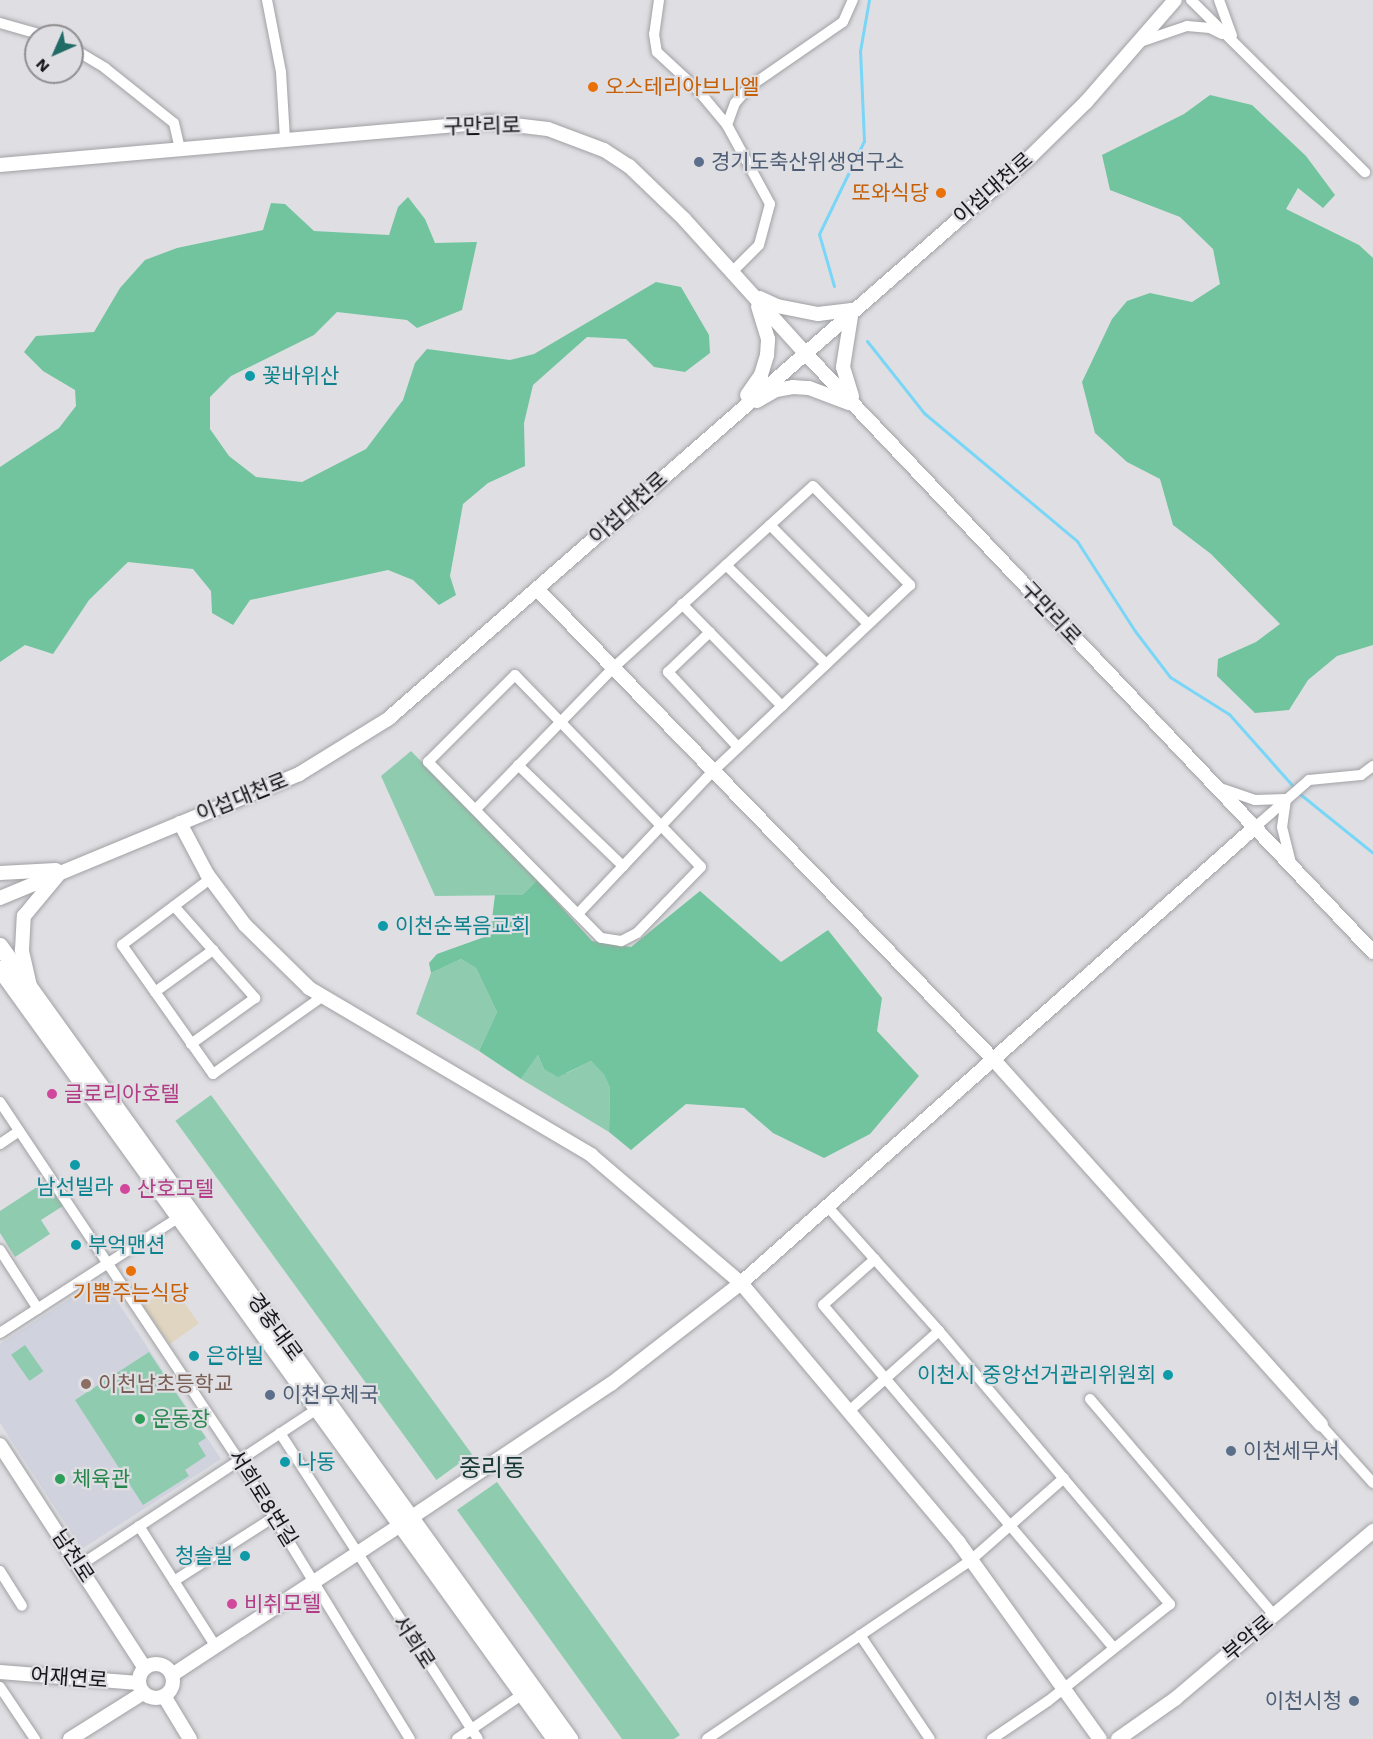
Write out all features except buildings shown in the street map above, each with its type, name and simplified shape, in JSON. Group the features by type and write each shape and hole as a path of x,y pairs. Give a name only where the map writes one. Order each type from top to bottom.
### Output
{"main road":[{"name":"경충대로","path":"0,946 406,1521 555,1739"},
{"name":"경충대로","path":"0,969 317,1409 406,1521 570,1739"}],"street":[{"path":"267,0 281,72 285,139"},
{"path":"659,0 654,34 657,52 697,89 727,125 770,204 759,245 732,272"},
{"path":"727,125 735,103 749,87 843,22 853,0"},
{"name":"이섭대천로","path":"0,898 64,869 299,774 360,740 419,694 1058,130 1140,42 1175,0"},
{"path":"1191,0 1365,172"},
{"path":"1219,0 1233,39"},
{"path":"0,22 24,29"},
{"path":"1140,42 1187,26 1210,28 1233,39"},
{"path":"84,55 105,68 174,123 180,148"},
{"name":"구만리로","path":"0,165 490,122 532,125 576,137 629,166 732,272 804,352 1373,952"},
{"path":"752,294 799,312 827,314 852,310 843,367 857,407"},
{"path":"734,414 760,375 767,354 764,319 752,294"},
{"path":"734,414 776,390 793,387 827,393 857,407"},
{"path":"476,809 613,668 813,486 910,585 713,771 578,914"},
{"path":"770,525 868,624"},
{"path":"726,565 826,664"},
{"path":"537,589 993,1059 1373,1483"},
{"path":"682,604 782,706"},
{"path":"710,632 668,672 738,747"},
{"path":"515,675 561,721 701,867 637,933 621,941 602,938 428,762 515,675"},
{"path":"518,765 623,866"},
{"path":"172,1675 358,1556 406,1521 611,1384 741,1283 1305,782 1361,775 1373,766"},
{"path":"1215,787 1255,800 1286,799"},
{"path":"1286,799 1283,836 1294,869"},
{"path":"180,823 210,879 245,925 309,988 591,1155 741,1283 971,1560 1100,1739"},
{"path":"0,873 64,869"},
{"path":"30,986 22,950 24,916 64,869"},
{"path":"210,879 122,945 213,1074 323,996"},
{"path":"174,906 255,998 191,1044"},
{"path":"155,992 213,950"},
{"name":"서희로8번길","path":"0,1102 109,1262 239,1460 410,1739"},
{"path":"0,1144 20,1131"},
{"path":"827,1206 939,1331 1170,1604 1063,1688 992,1739"},
{"path":"0,1333 178,1218"},
{"path":"0,1250 38,1309"},
{"path":"875,1259 824,1305 1114,1648"},
{"path":"848,1412 939,1331"},
{"path":"1090,1399 1274,1615"},
{"path":"79,1566 317,1409"},
{"name":"서희로","path":"280,1433 478,1739"},
{"name":"남천로","path":"0,1445 145,1668"},
{"path":"707,1739 971,1560 1064,1478"},
{"path":"174,1581 274,1517"},
{"path":"139,1526 216,1647"},
{"name":"부악로","path":"1118,1739 1175,1699 1373,1531"},
{"path":"0,1571 22,1606"},
{"path":"860,1635 930,1739"},
{"path":"70,1739 141,1688 145,1668 161,1664 172,1675 172,1688 164,1696 153,1698 141,1688"},
{"name":"어재연로","path":"0,1672 141,1688"},
{"path":"0,1687 35,1739"},
{"path":"457,1739 523,1694"},
{"path":"164,1696 190,1739"}],"shaded area":[{"name":"이천남초등학교","path":"102,1278 221,1459 82,1549 0,1423 0,1344"},
{"path":"172,1285 199,1324 169,1344 143,1306"}],"green space":[{"path":"1210,95 1252,105 1306,156 1335,195 1323,208 1298,188 1286,209 1359,245 1373,258 1373,645 1337,656 1308,680 1289,710 1255,713 1217,676 1218,659 1256,642 1280,624 1211,554 1173,525 1160,479 1127,462 1095,433 1082,382 1112,319 1127,301 1150,293 1192,302 1220,284 1213,249 1180,217 1110,190 1102,155 1184,114"},
{"path":"408,197 425,219 435,243 477,242 462,310 417,328 407,320 337,312 314,335 231,376 210,397 210,429 229,456 256,477 302,482 366,449 403,400 415,363 427,349 510,360 534,354 656,282 681,287 709,335 710,353 685,372 654,367 626,339 587,337 533,385 524,423 525,466 488,483 463,504 450,576 456,595 439,605 413,580 388,570 250,600 233,625 212,613 211,591 193,569 128,562 89,600 53,654 25,645 0,662 0,467 59,428 76,406 75,390 43,371 24,352 36,336 94,332 120,288 145,260 177,248 263,230 271,203 285,204 314,231 389,235 398,207"},
{"path":"411,751 537,880 522,895 435,896 381,776"},
{"path":"537,880 592,941 631,947 700,891 781,962 828,930 882,998 877,1031 919,1076 870,1134 824,1158 773,1133 744,1108 686,1104 631,1150 609,1132 610,1088 604,1074 591,1061 558,1077 544,1069 538,1055 521,1079 479,1051 497,1012 476,968 461,959 431,973 429,963 437,954 490,935 495,895 522,895"},
{"path":"461,959 476,968 497,1012 479,1051 416,1014 431,973"},
{"path":"538,1055 544,1069 567,1073 591,1061 604,1073 610,1088 609,1132 521,1079"},
{"path":"211,1095 472,1454 436,1480 175,1121"},
{"path":"46,1181 63,1206 41,1220 50,1234 15,1257 0,1233 0,1211"},
{"path":"25,1345 43,1371 29,1381 11,1355"},
{"name":"운동장","path":"149,1352 206,1438 198,1443 206,1456 185,1470 189,1476 143,1505 75,1400"},
{"path":"497,1482 680,1735 674,1739 622,1739 457,1510"}],"waterway":[{"path":"834,286 819,234 864,141 860,51 869,0"},
{"path":"867,341 924,413 1077,541 1135,631 1170,677 1229,714 1300,794 1373,853"}],"place":[{"name":"오스테리아브니엘","path":"593,87"},
{"name":"경기도축산위생연구소","path":"699,162"},
{"name":"또와식당","path":"941,193"},
{"name":"꽃바위산","path":"250,376"},
{"name":"이천순복음교회","path":"383,926"},
{"name":"글로리아호텔","path":"52,1094"},
{"name":"남선빌라","path":"75,1165"},
{"name":"산호모텔","path":"125,1189"},
{"name":"부억맨션","path":"76,1245"},
{"name":"기쁨주는식당","path":"131,1271"},
{"name":"은하빌","path":"194,1356"},
{"name":"이천시 중앙선거관리위원회","path":"1168,1375"},
{"name":"이천남초등학교","path":"86,1384"},
{"name":"이천우체국","path":"270,1395"},
{"name":"운동장","path":"140,1419"},
{"name":"이천세무서","path":"1231,1451"},
{"name":"나동","path":"285,1462"},
{"name":"체육관","path":"60,1479"},
{"name":"청솔빌","path":"245,1556"},
{"name":"비취모텔","path":"232,1604"},
{"name":"이천시청","path":"1354,1701"}],"district":[{"name":"중리동","path":"492,1469"}]}
